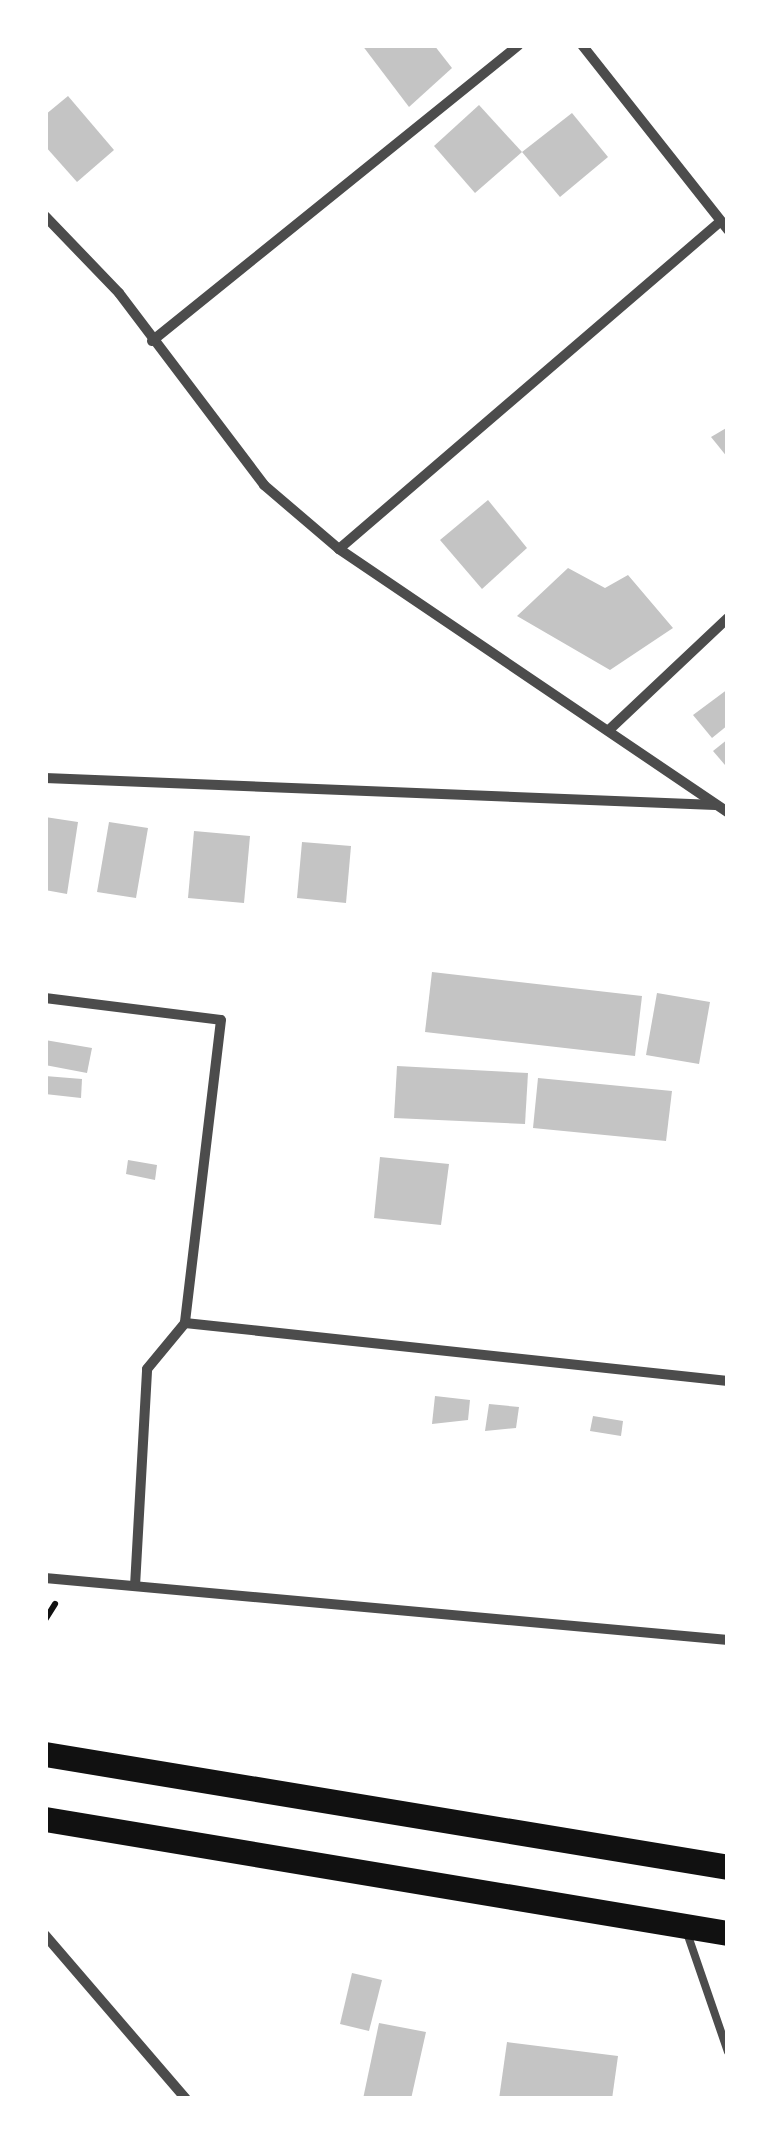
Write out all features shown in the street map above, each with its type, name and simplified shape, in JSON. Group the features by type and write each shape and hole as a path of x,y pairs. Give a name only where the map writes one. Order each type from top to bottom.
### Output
{"main road":[{"path":"45,1754 728,1867"},
{"path":"45,1819 728,1933"}],"street":[{"path":"152,341 519,45"},
{"path":"339,550 724,225 582,45"},
{"path":"45,216 152,341 264,485 339,550 728,812"},
{"path":"609,730 728,618"},
{"path":"45,778 716,805"},
{"path":"45,998 220,1020 185,1323 147,1368 136,1586"},
{"path":"185,1323 728,1381"},
{"path":"45,1578 728,1640"},
{"path":"45,1935 186,2099"}],"lane":[{"path":"685,1926 728,2052"}],"building":[{"path":"362,45 434,45 452,68 409,107"},
{"path":"68,96 114,150 77,182 45,146 45,115"},
{"path":"479,105 522,152 475,193 434,146"},
{"path":"572,113 608,157 560,197 522,152"},
{"path":"728,427 728,458 711,437"},
{"path":"488,500 527,548 482,589 440,540"},
{"path":"568,568 605,588 628,575 673,628 610,670 517,616"},
{"path":"728,689 728,725 712,738 693,715"},
{"path":"728,739 728,762 725,765 713,751"},
{"path":"45,817 78,822 67,894 45,890"},
{"path":"109,822 148,828 136,898 97,892"},
{"path":"194,831 250,836 244,903 188,898"},
{"path":"302,842 351,846 346,903 297,898"},
{"path":"432,972 642,996 635,1056 425,1032"},
{"path":"657,993 710,1002 699,1064 646,1055"},
{"path":"45,1040 92,1048 87,1073 45,1065"},
{"path":"397,1066 528,1073 525,1124 394,1118"},
{"path":"45,1076 82,1079 81,1098 45,1094"},
{"path":"538,1078 672,1091 666,1141 533,1128"},
{"path":"380,1157 449,1164 441,1225 374,1218"},
{"path":"128,1160 157,1165 155,1180 126,1174"},
{"path":"435,1396 470,1400 468,1420 432,1424"},
{"path":"489,1404 519,1407 516,1428 485,1431"},
{"path":"593,1416 623,1421 621,1436 590,1431"},
{"path":"352,1973 382,1980 369,2031 340,2024"},
{"path":"379,2023 426,2032 411,2099 363,2099"},
{"path":"507,2042 618,2056 612,2099 499,2099"}]}
